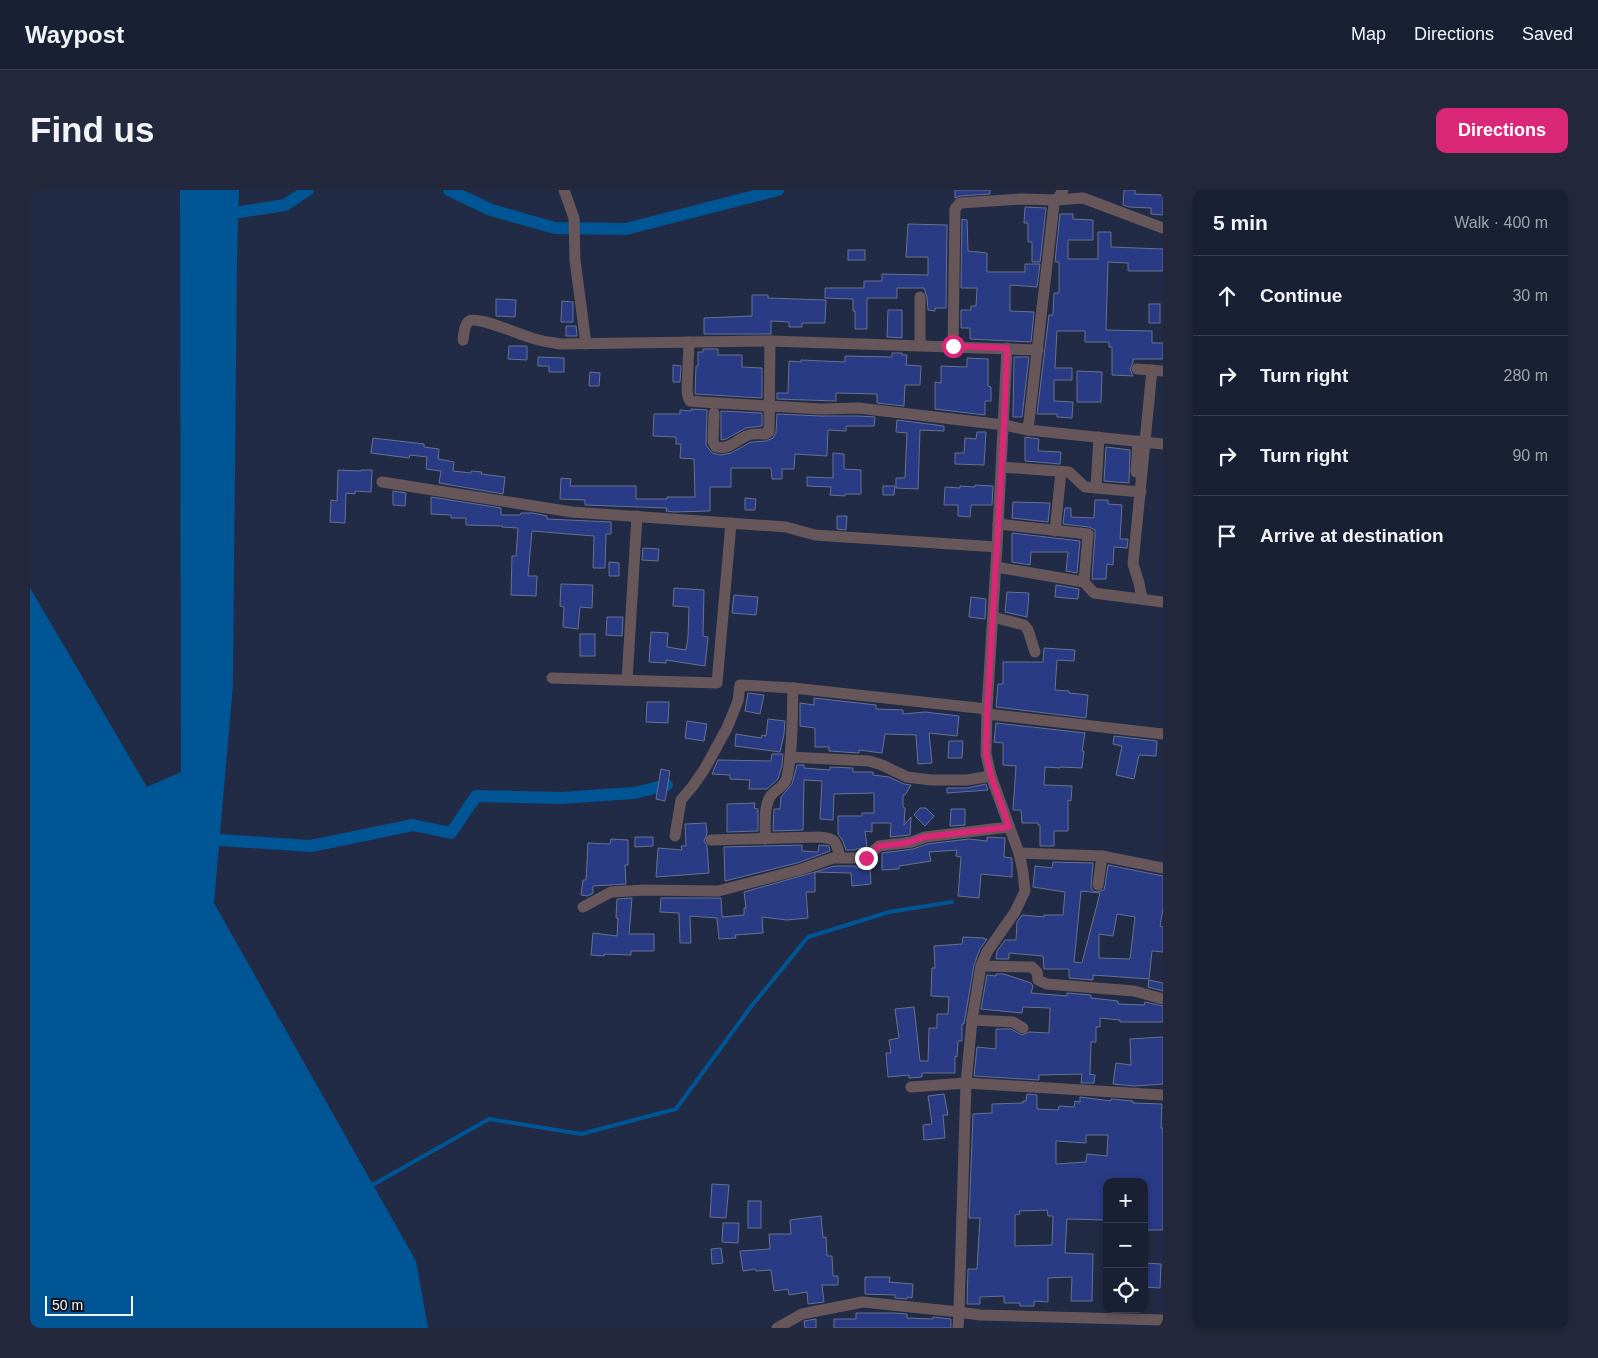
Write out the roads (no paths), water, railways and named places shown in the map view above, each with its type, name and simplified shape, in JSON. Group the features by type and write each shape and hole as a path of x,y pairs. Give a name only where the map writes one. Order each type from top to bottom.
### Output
{"street":[{"path":"564,190 574,218 574,250 586,344"},
{"path":"953,346 955,209 960,203 1060,195 1084,198 1163,228"},
{"path":"1028,430 1054,204 1060,195"},
{"path":"920,297 920,345"},
{"path":"464,340 466,326 472,320 488,323 543,342 586,344 770,341 1038,350"},
{"path":"714,413 713,442 716,447 719,448 733,444 749,435 766,434 768,432 770,341"},
{"path":"689,342 687,390 690,400 822,409 858,408 1004,425 1028,430 1163,444"},
{"path":"958,1328 966,1083 972,1020 981,966 987,952 1015,912 1025,891 1019,853 991,776 986,754 1007,348"},
{"path":"1137,369 1158,370 1142,442 1137,492 1134,564 1142,599"},
{"path":"1096,488 1099,437"},
{"path":"1002,467 1069,472 1085,487 1137,492"},
{"path":"1056,531 1062,472"},
{"path":"382,482 572,512 786,526 815,535 997,547"},
{"path":"627,680 637,516"},
{"path":"717,683 731,523"},
{"path":"998,524 1088,534 1084,582"},
{"path":"996,567 1084,582 1094,593 1163,602"},
{"path":"993,617 1027,627 1035,652"},
{"path":"552,678 717,683 793,688 1163,734"},
{"path":"675,836 681,800 704,770 727,728 738,701 740,685"},
{"path":"766,839 767,803 770,797 786,782 790,757 793,688"},
{"path":"790,757 868,761 882,765 907,777 932,780 967,780 991,776"},
{"path":"583,907 611,892 644,890 718,891 799,870 824,860 840,857 866,858 879,846 906,843 924,837 1009,827"},
{"path":"711,840 832,838 840,857"},
{"path":"1019,853 1102,856 1163,868"},
{"path":"1098,885 1102,856"},
{"path":"981,966 1032,967 1037,972 1038,980 1047,984 1134,992 1163,998"},
{"path":"972,1020 1013,1022 1023,1028"},
{"path":"911,1087 966,1083 1163,1095"},
{"path":"776,1328 802,1314 863,1302 980,1315 1097,1324 1163,1320"}],"water":[{"path":"180,190 239,190 233,685 214,903 416,1261 428,1328 30,1328 30,588 147,787 181,772"}],"waterway":[{"path":"227,214 285,205 308,190"},
{"path":"449,190 491,210 555,228 626,229 778,190"},
{"path":"208,833 219,840 311,846 413,825 451,833 476,796 561,798 634,793 667,785"},
{"path":"369,1187 489,1119 581,1134 676,1109 750,1008 808,937 889,912 952,902"}]}
